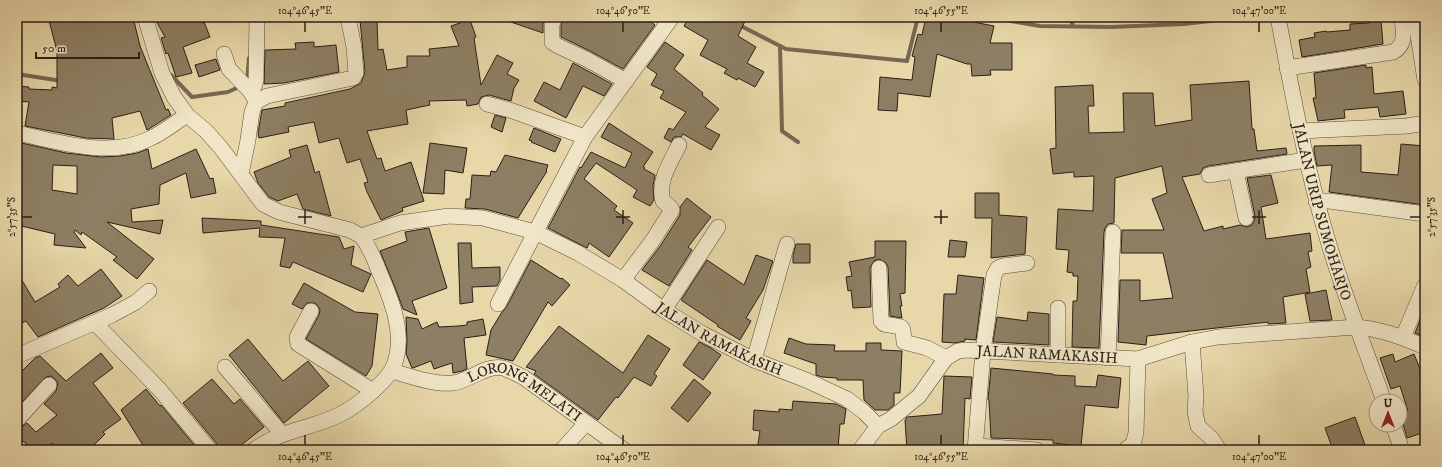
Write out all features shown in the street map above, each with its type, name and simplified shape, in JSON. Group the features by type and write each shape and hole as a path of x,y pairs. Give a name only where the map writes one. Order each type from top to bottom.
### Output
{"street":[{"path":"145,17 163,77 174,97 187,115 222,148 263,204 294,217 350,230 361,236 371,252 385,285 395,316 398,344 397,355 392,371 373,391 341,414 282,434 266,441 254,450"},
{"path":"249,91 254,87 256,80 257,17"},
{"path":"224,54 229,69 249,91 267,96 353,78 356,73 354,48 348,17"},
{"path":"555,17 552,24 552,42 626,81"},
{"path":"498,304 585,137 672,17"},
{"name":"JALAN URIP SUMOHARJO","path":"1278,19 1306,160 1316,201 1356,327 1381,393"},
{"path":"1287,68 1393,52 1401,46 1407,19"},
{"path":"1407,19 1422,45 1425,80"},
{"path":"241,174 252,112 249,91"},
{"path":"487,104 510,110 585,137"},
{"path":"17,133 70,144 100,148 126,146 151,138 187,115"},
{"path":"1300,131 1407,126 1425,123"},
{"path":"1407,126 1425,130"},
{"path":"623,280 653,240 672,210 663,201 661,191 664,177 679,145"},
{"path":"1209,175 1306,160"},
{"path":"1236,171 1246,218"},
{"path":"1316,201 1330,201 1425,214"},
{"name":"JALAN RAMAKASIH","path":"361,236 400,223 449,216 484,218 535,232 578,253 623,280 664,310 703,334 754,360 806,380 837,394 857,406 878,426"},
{"path":"664,310 718,227"},
{"path":"1108,358 1113,232"},
{"path":"754,360 787,244"},
{"path":"1027,264 1003,266 998,268 994,275 984,351 976,448 1029,450"},
{"path":"860,450 878,426 891,419 918,396 946,358 927,348 904,342 903,330 901,328 884,324 881,321 879,268"},
{"path":"1403,338 1425,285"},
{"path":"17,356 95,323 136,302 149,291"},
{"path":"1058,308 1058,355"},
{"path":"311,311 297,337 298,344 373,391"},
{"path":"95,323 160,390 210,450"},
{"name":"JALAN RAMAKASIH","path":"946,358 958,351 966,350 1138,359 1150,357 1192,342 1218,338 1356,327 1373,329 1403,338 1425,347"},
{"path":"1192,342 1196,396 1195,412 1198,426 1212,439 1219,450"},
{"path":"1125,450 1133,444 1136,433 1138,359"},
{"path":"225,367 282,434"},
{"name":"LORONG MELATI","path":"392,371 435,382 453,383 463,381 491,368 502,368 523,377 624,450"},
{"path":"17,420 49,385"},
{"path":"562,450 586,423"},
{"path":"1396,433 1402,450"},
{"path":"17,447 20,450"}],"building":[{"path":"48,17 133,17 140,46 166,110 168,109 171,115 147,130 140,111 112,118 114,139 86,138 25,126 29,102 17,101 17,86 29,87 29,89 52,90 52,87 57,88 57,51"},
{"path":"154,17 200,17 202,23 204,22 210,37 183,47 192,73 176,77 161,38 165,37"},
{"path":"460,17 469,17 476,37 474,38 481,85 497,55 513,63 507,74 519,80 514,88 511,101 489,95 481,97 478,104 467,106 466,100 429,101 430,105 406,110 408,124 367,131 377,159 381,158 385,171 411,162 424,201 402,208 403,211 381,220 367,192 364,183 368,182 360,159 347,163 339,138 319,143 314,122 288,127 289,132 259,138 258,133 262,110 285,106 285,103 350,89 361,83 365,72 360,20 377,19 378,50 383,49 387,70 407,67 407,56 430,56 429,49 459,46 451,26 460,23"},
{"path":"502,17 545,17 543,33 502,19"},
{"path":"564,17 644,17 655,25 623,69 561,37 561,26"},
{"path":"689,17 747,17 738,36 756,47 747,63 764,72 755,87 738,78 737,80 724,73 727,69 700,55 708,40 684,26"},
{"path":"926,17 964,17 963,20 994,26 990,43 1012,43 1012,70 990,70 991,75 972,76 971,64 937,54 930,97 898,93 897,111 878,110 880,77 912,80 915,57 912,56 918,34 922,35"},
{"path":"1368,20 1381,20 1383,44 1302,57 1299,40 1315,37 1314,33 1350,30 1350,24 1369,23"},
{"path":"314,42 314,47 336,45 339,72 284,83 264,84 265,50 296,49 295,43"},
{"path":"665,42 684,55 674,69 703,93 702,95 719,109 705,127 720,135 711,150 683,134 681,137 674,137 671,142 664,138 669,128 673,130 686,112 660,98 664,91 651,85 657,74 647,67"},
{"path":"216,59 220,70 199,77 195,65"},
{"path":"573,63 612,84 604,96 583,86 566,118 534,101 544,82 560,90"},
{"path":"1366,65 1366,68 1372,67 1374,94 1403,91 1406,114 1380,117 1378,107 1344,110 1345,118 1318,121 1313,98 1316,98 1314,73"},
{"path":"1249,81 1252,129 1254,129 1257,151 1286,148 1287,154 1208,166 1203,168 1200,174 1182,177 1204,231 1223,226 1223,229 1240,225 1247,227 1252,225 1255,216 1247,178 1271,175 1278,203 1261,207 1266,239 1310,233 1312,251 1308,252 1311,267 1306,269 1310,292 1283,297 1286,323 1268,324 1268,322 1147,336 1146,345 1118,342 1120,280 1140,280 1140,301 1173,298 1163,253 1121,253 1122,230 1164,230 1152,199 1167,193 1162,166 1115,178 1114,223 1108,224 1104,232 1099,348 1072,347 1073,301 1077,301 1078,276 1073,276 1073,273 1067,272 1069,250 1056,249 1058,209 1093,211 1094,176 1074,177 1074,172 1053,174 1050,149 1056,148 1055,87 1093,85 1094,106 1088,106 1089,133 1124,132 1123,93 1153,93 1155,126 1192,120 1190,85"},
{"path":"495,115 506,118 502,132 491,127"},
{"path":"609,123 653,152 643,167 655,175 653,186 654,200 650,206 633,197 637,190 596,163 584,179 617,206 614,210 633,223 609,257 589,243 587,248 548,228 580,167 581,168 591,152 625,168 632,153 601,137"},
{"path":"534,128 561,139 555,152 529,140"},
{"path":"17,142 66,153 101,157 120,156 137,153 148,149 152,169 196,149 210,179 213,178 216,193 191,198 186,173 160,185 159,204 131,209 132,222 163,220 160,234 107,222 154,259 137,279 113,260 117,257 82,232 81,235 75,230 74,232 86,248 54,245 55,234 17,225","holes":["53,165 77,166 77,194 52,190"]},
{"path":"430,143 467,148 463,173 445,170 444,194 423,193"},
{"path":"1401,144 1425,146 1422,178 1425,179 1425,205 1329,192 1332,165 1317,166 1314,151 1314,146 1361,145 1361,172 1398,175"},
{"path":"307,145 315,173 319,171 331,216 303,209 297,194 278,201 269,197 258,183 254,172 291,157 289,150"},
{"path":"505,155 548,165 547,171 518,218 485,209 465,208 466,199 470,199 472,175 490,176 491,171 496,172"},
{"path":"975,193 999,193 999,215 1027,217 1025,254 991,258 992,218 975,218"},
{"path":"687,198 711,217 688,247 692,250 669,286 642,270 661,245 680,215 680,207"},
{"path":"202,218 261,221 261,225 339,237 344,249 354,246 351,265 371,274 363,292 293,262 290,268 280,266 285,238 259,237 260,228 203,233"},
{"path":"429,228 447,288 412,301 417,315 403,309 380,251 407,241 405,232"},
{"path":"950,240 967,242 965,257 948,257"},
{"path":"875,241 906,241 905,293 900,294 902,318 890,316 888,267 886,263 879,259 874,261 870,268 871,307 853,308 851,290 848,291 846,277 852,276 849,262 875,257"},
{"path":"458,243 471,243 472,268 500,267 500,280 497,286 472,287 473,302 460,304"},
{"path":"796,244 810,244 810,263 793,263 793,255"},
{"path":"756,255 773,261 763,290 746,318 751,321 740,340 717,326 718,325 681,300 707,260 744,285"},
{"path":"531,260 561,279 562,278 570,285 552,306 548,302 513,361 486,355 491,330 506,308"},
{"path":"101,269 122,296 104,308 38,337 26,321 22,323 17,315 17,272 35,302 60,287 58,284 68,275 78,286"},
{"path":"958,275 984,278 976,340 965,339 965,341 955,343 942,342 944,294 956,294"},
{"path":"304,283 355,312 378,314 372,366 366,376 306,339 319,315 320,310 315,303 307,303 302,309 292,304"},
{"path":"1326,290 1332,320 1310,321 1305,294"},
{"path":"1425,308 1425,337 1415,333"},
{"path":"1028,312 1049,314 1049,345 993,342 997,317 1027,321"},
{"path":"406,317 418,319 422,329 437,322 439,327 458,326 467,325 467,322 483,319 486,335 464,338 467,369 453,373 452,363 434,369 431,361 412,368 406,354"},
{"path":"559,326 623,373 648,335 670,349 654,374 657,376 651,386 634,377 618,398 616,397 598,420 534,374 536,371 526,367"},
{"path":"789,338 806,344 835,345 834,351 866,351 866,343 881,343 881,350 902,351 900,393 894,393 894,405 888,410 875,410 864,400 863,380 837,380 837,378 816,375 816,364 784,353"},
{"path":"248,339 283,381 308,361 329,386 284,423 229,355"},
{"path":"699,342 721,355 703,380 683,365"},
{"path":"101,353 113,368 93,383 121,419 103,432 105,434 94,445 99,450 69,450 64,444 57,450 52,443 45,450 30,450 26,443 17,438 17,429 27,423 36,432 57,415 44,404 56,391 58,383 51,376 46,377 17,407 17,367 22,371 35,358 40,356 66,381"},
{"path":"1393,354 1395,362 1414,354 1425,381 1425,432 1407,438 1406,433 1408,433 1408,393 1402,393 1400,386 1391,389 1380,358"},
{"path":"991,368 1075,376 1075,386 1096,387 1098,375 1121,378 1118,408 1085,405 1081,446 1053,443 1053,440 991,438 988,400"},
{"path":"944,376 972,377 970,399 965,398 963,450 907,450 905,420 907,417 942,414"},
{"path":"212,379 234,404 240,399 264,427 235,450 219,450 217,444 183,403"},
{"path":"694,379 711,393 688,422 671,408"},
{"path":"146,389 195,446 189,450 146,450 121,410"},
{"path":"793,401 836,404 846,409 844,424 840,424 838,449 799,446 798,450 757,450 760,431 753,430 754,410 779,412 779,409 792,410"},
{"path":"1355,417 1365,445 1363,446 1364,450 1333,450 1325,428"}],"waterway":[{"path":"739,25 786,49 907,61 918,17"},
{"path":"987,17 1040,26 1111,27 1184,24 1245,17"},
{"path":"1070,17 1073,26"},
{"path":"780,46 782,131 798,142"},
{"path":"247,83 249,58"},
{"path":"17,74 62,81"},
{"path":"168,76 171,75 192,97 228,92 241,86"}]}
